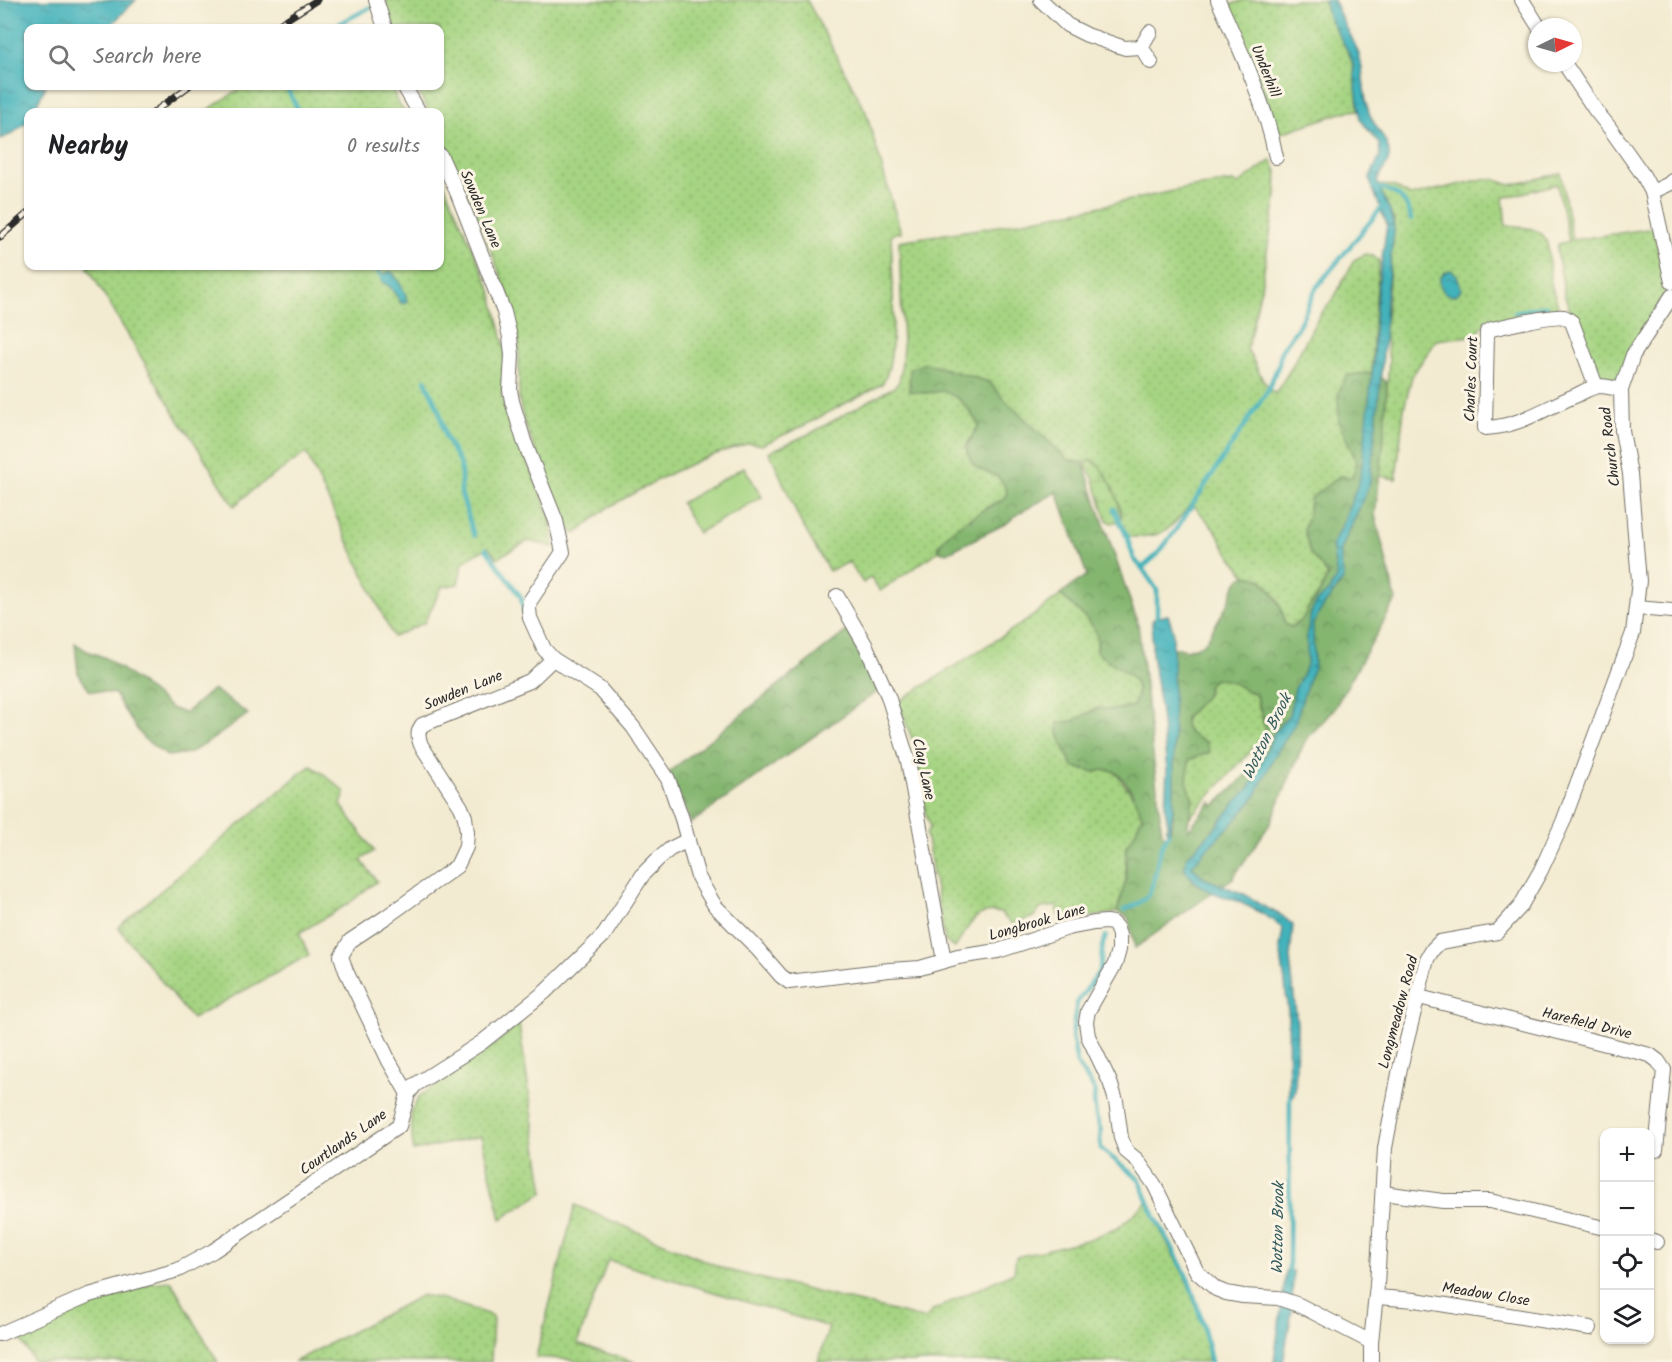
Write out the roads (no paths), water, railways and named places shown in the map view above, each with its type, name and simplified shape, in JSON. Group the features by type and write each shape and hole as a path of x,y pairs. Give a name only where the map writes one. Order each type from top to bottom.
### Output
{"street":[{"path":"376,0 384,24"},
{"path":"1041,0 1067,25 1087,35 1125,48 1141,47"},
{"name":"Underhill","path":"1218,0 1263,109 1276,157"},
{"path":"1522,0 1533,18"},
{"path":"1141,47 1150,32"},
{"path":"1141,47 1151,63"},
{"path":"1570,72 1643,175 1652,192 1672,282"},
{"path":"406,90 417,108"},
{"name":"Sowden Lane","path":"408,1094 389,1061 341,956 350,941 457,866 466,847 465,817 461,807 421,745 419,730 423,725 530,681 553,659 537,636 529,609 530,602 563,552 556,521 524,441 512,401 510,390 512,356 504,312 444,163"},
{"path":"1652,192 1672,181"},
{"name":"Church Road","path":"1637,608 1639,581 1630,474 1622,431 1621,390 1633,356 1672,296"},
{"name":"Charles Court","path":"1563,316 1572,322 1596,386 1553,404 1530,418 1509,425 1485,428 1487,332 1492,328 1563,316"},
{"path":"1596,386 1621,390"},
{"name":"Clay Lane","path":"837,597 866,646 888,696 908,761 944,961"},
{"path":"1637,608 1672,611"},
{"name":"Longmeadow Road","path":"1371,1362 1385,1149 1392,1104 1428,959 1432,949 1440,942 1497,932 1520,908 1563,822 1633,633 1637,608"},
{"path":"408,1094 415,1085 480,1043 545,992 604,935 644,873 670,849 688,840 668,779 633,727 600,689 553,659"},
{"name":"Longbrook Lane","path":"688,840 698,877 715,906 789,982 920,968 958,957 998,951 1068,928 1094,922 1113,923 1119,935 1115,964 1088,1011 1086,1022 1093,1048 1110,1082 1116,1101 1121,1138 1126,1151 1137,1160 1154,1184 1197,1272 1216,1289 1226,1293 1278,1298 1299,1305 1371,1342"},
{"name":"Harefield Drive","path":"1419,997 1650,1055 1664,1070 1656,1150"},
{"name":"Courtlands Lane","path":"0,1335 90,1295 178,1270 213,1251 399,1126 408,1094"},
{"path":"1383,1193 1443,1201 1490,1201 1600,1227"},
{"name":"Meadow Close","path":"1377,1297 1415,1300 1590,1328"}],"water":[{"path":"0,0 136,0 112,24 24,24 24,90 44,90 35,108 24,108 24,124 12,134 0,139"},
{"path":"1324,0 1334,0 1356,48 1361,62 1367,108 1389,152 1387,163 1377,182 1390,211 1394,233 1386,296 1384,345 1370,483 1341,550 1343,580 1313,624 1314,668 1295,724 1274,757 1255,797 1192,866 1204,878 1246,895 1281,915 1293,925 1290,958 1297,1038 1295,1092 1289,1102 1288,1013 1280,948 1283,929 1253,909 1205,889 1184,868 1187,857 1250,787 1275,732 1289,715 1295,689 1307,665 1307,633 1311,613 1317,601 1328,592 1337,578 1332,544 1341,528 1359,481 1362,466 1373,365 1378,285 1387,225 1370,177 1380,156 1379,144 1360,119 1353,64 1328,16"},
{"path":"1451,270 1457,275 1461,289 1457,294 1452,295 1442,290 1440,284 1440,279"},
{"path":"390,271 402,287 407,303 402,304 390,287 381,281 381,276"},
{"path":"1168,615 1173,630 1174,788 1169,834 1166,830 1168,824 1165,808 1167,770 1152,654 1152,621"},
{"path":"1286,1271 1293,1271 1292,1311 1283,1362 1274,1362"}],"waterway":[{"path":"339,24 371,7"},
{"path":"288,90 297,108"},
{"path":"1374,187 1388,190 1399,196 1411,219"},
{"path":"1157,617 1157,590 1142,568 1158,554 1175,531 1268,390 1279,364 1281,351 1298,327 1316,288 1383,206"},
{"path":"377,270 384,277"},
{"path":"1515,312 1547,306"},
{"path":"425,380 439,410 445,436 461,466 461,493 474,536"},
{"path":"1114,509 1134,559 1142,568"},
{"path":"486,549 521,597 524,613"},
{"path":"1124,910 1134,906 1148,895 1154,881 1161,849 1169,834"},
{"path":"1106,936 1100,970 1077,1003 1072,1035 1077,1064 1095,1090 1094,1101 1101,1131 1101,1149 1139,1179 1155,1217 1189,1281 1203,1324 1211,1362"},
{"name":"Wotton Brook","path":"1289,1276 1290,1096"}],"railway":[{"path":"279,24 317,0"},
{"path":"159,108 184,90"},
{"path":"0,237 24,216"}]}
